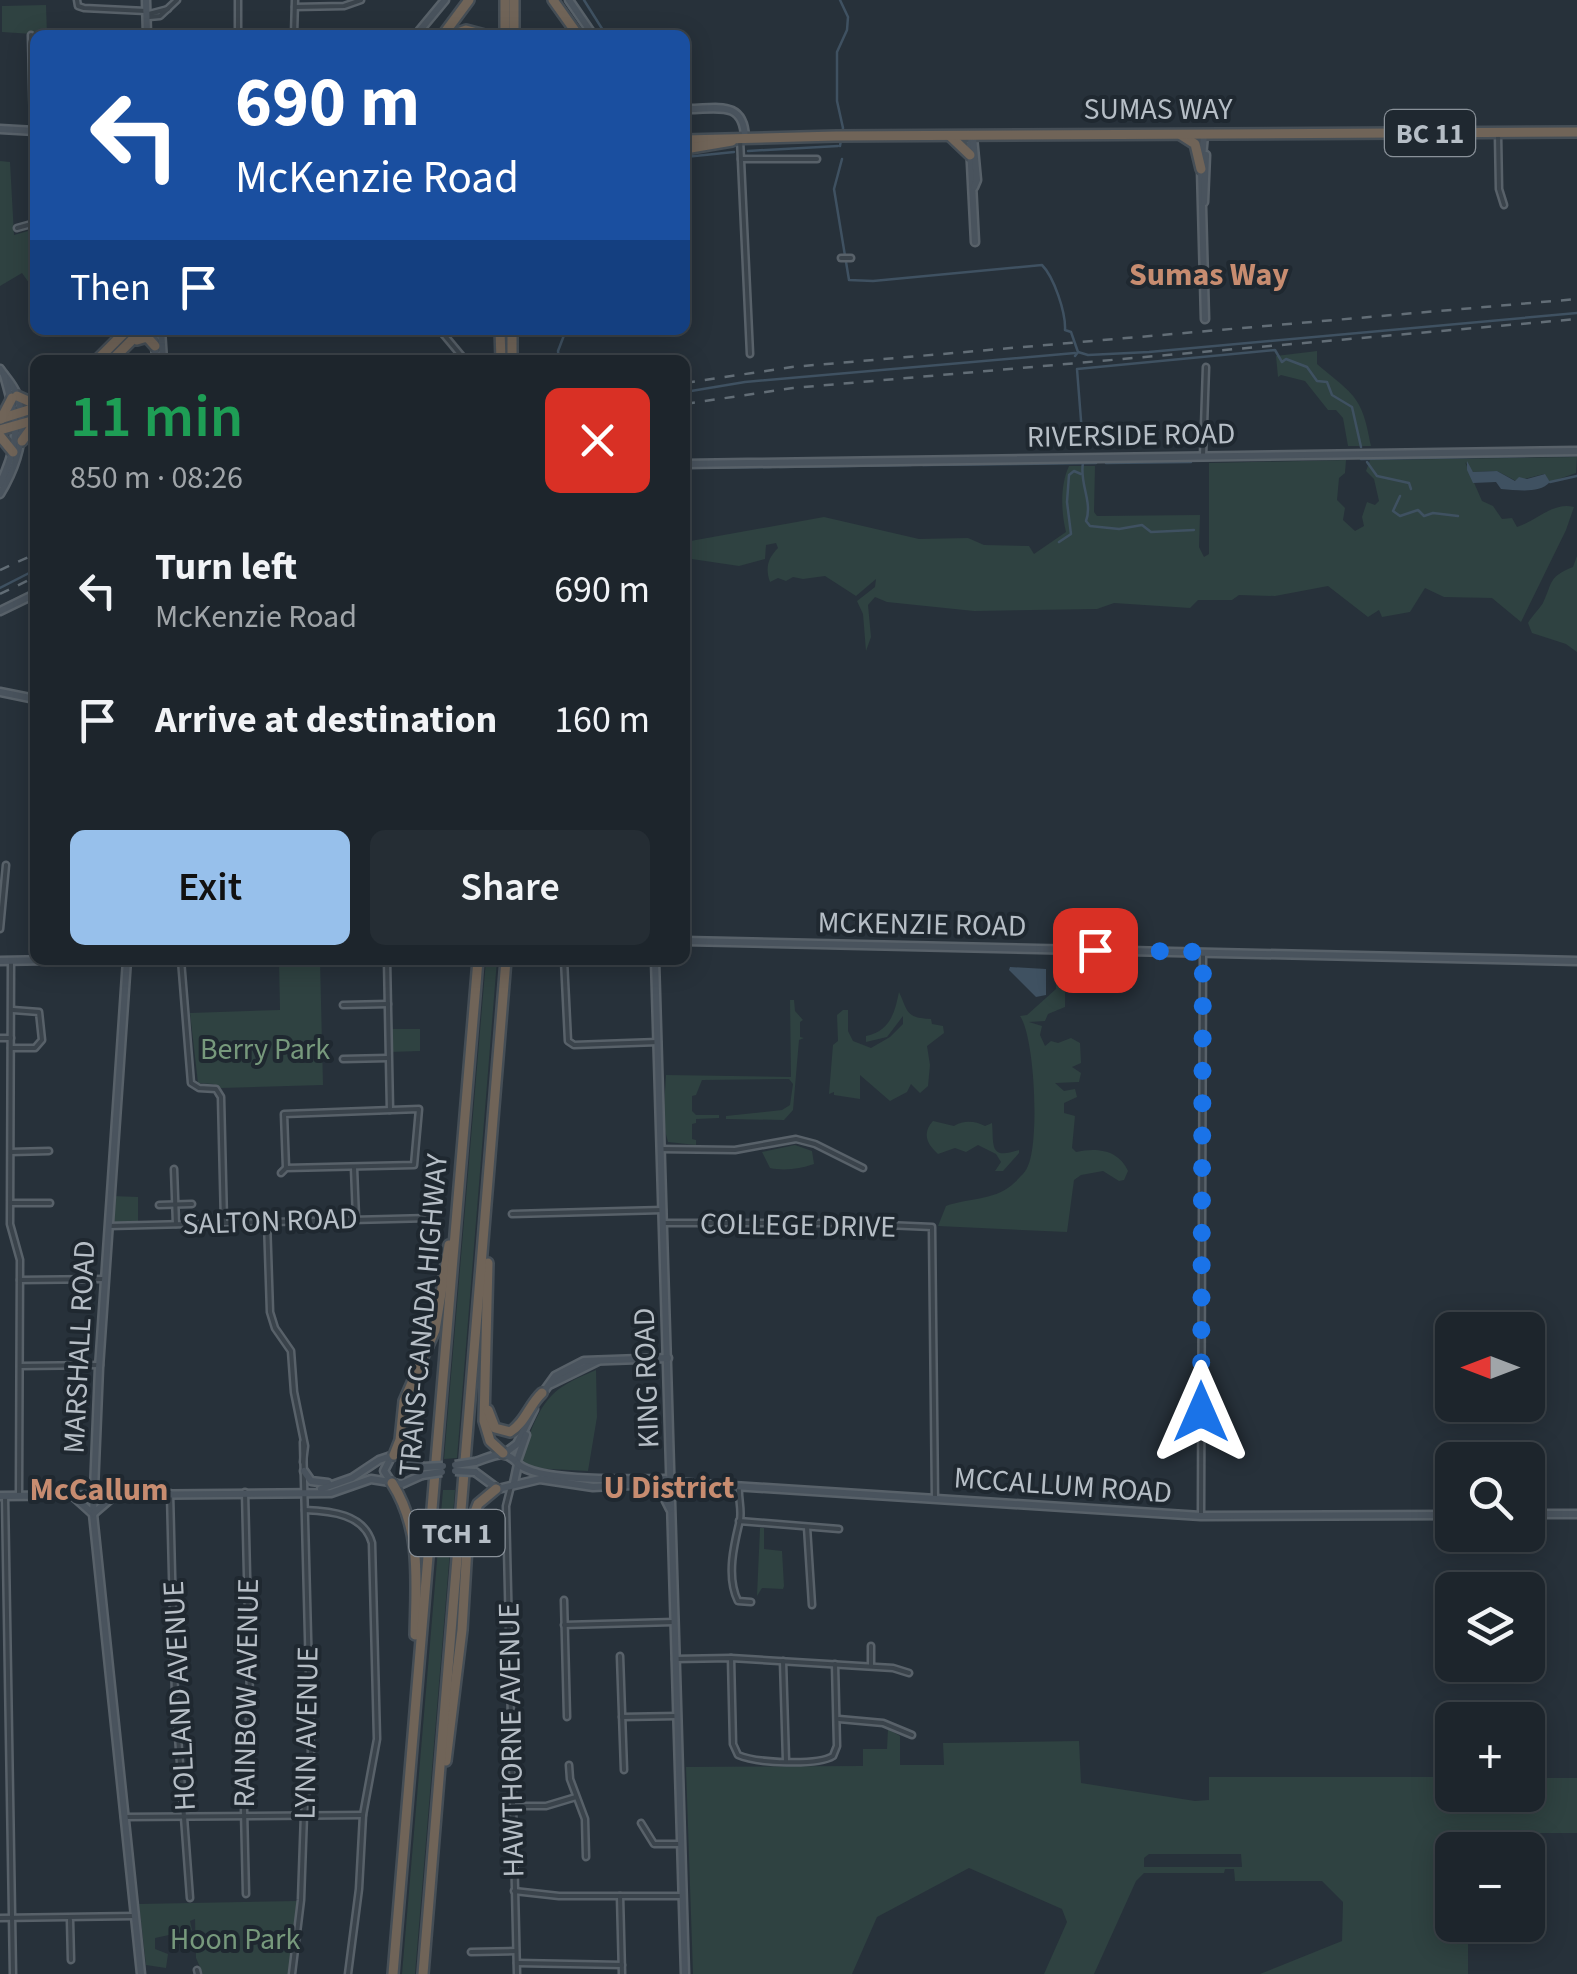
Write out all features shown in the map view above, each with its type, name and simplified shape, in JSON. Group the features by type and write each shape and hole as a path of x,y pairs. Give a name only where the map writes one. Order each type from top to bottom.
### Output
{"highway":[{"path":"446,30 469,0"},
{"path":"505,0 505,30"},
{"path":"514,0 514,30"},
{"path":"553,0 574,30"},
{"name":"SUMAS WAY","path":"690,140 1577,132"},
{"path":"1179,134 1195,144 1201,169"},
{"path":"950,136 970,155"},
{"name":"SUMAS WAY","path":"690,147 743,138"},
{"path":"102,355 122,335"},
{"path":"117,355 137,335"},
{"path":"129,343 148,337 155,346"},
{"path":"0,426 15,397 30,404"},
{"path":"0,426 18,420 30,410"},
{"path":"18,420 30,421"},
{"path":"0,426 13,452"},
{"path":"22,441 30,429"},
{"name":"TRANS-CANADA HIGHWAY","path":"393,1974 478,965"},
{"name":"TRANS-CANADA HIGHWAY","path":"423,1974 506,965"},
{"path":"392,1456 400,1440 404,1401 436,1324 462,1164"},
{"path":"486,1228 485,1428 500,1454"},
{"path":"484,1358 488,1414 500,1431 515,1429 542,1393"},
{"path":"390,1482 407,1512 414,1542 414,1708"},
{"path":"434,1838 462,1630 468,1530 478,1504 497,1489"}],"street":[{"path":"77,0 78,6 84,8 146,13 168,9 177,0"},
{"path":"146,0 147,30"},
{"path":"238,0 238,30"},
{"path":"294,0 294,30"},
{"path":"294,7 344,6 361,0"},
{"path":"420,30 445,0"},
{"path":"568,0 589,30"},
{"path":"690,109 727,108 742,118 750,354"},
{"path":"0,130 30,131"},
{"path":"1498,133 1499,189 1504,204"},
{"path":"1204,134 1204,204"},
{"path":"1204,134 1205,318"},
{"path":"972,136 975,242"},
{"path":"972,136 977,180 974,187"},
{"path":"741,159 817,159"},
{"path":"17,228 30,224"},
{"path":"842,258 851,258"},
{"path":"154,335 158,355"},
{"path":"444,335 461,355"},
{"path":"1202,456 1206,366"},
{"path":"1,491 16,464 22,441 15,397 2,372"},
{"path":"1,491 18,420"},
{"name":"RIVERSIDE ROAD","path":"690,464 1577,451"},
{"path":"0,610 30,596"},
{"path":"0,692 30,698"},
{"path":"0,929 6,865"},
{"name":"MCKENZIE ROAD","path":"690,941 1577,961"},
{"path":"1201,1516 1203,952"},
{"path":"11,961 10,1229 19,1255 20,1280 19,1496"},
{"path":"0,962 30,961"},
{"name":"MARSHALL ROAD","path":"127,965 93,1514 141,1974"},
{"path":"180,965 191,1083 216,1089 221,1097 224,1222"},
{"path":"387,965 390,1110"},
{"path":"564,965 568,1042 658,1042"},
{"name":"KING ROAD","path":"655,965 685,1974"},
{"path":"343,1006 388,1004"},
{"path":"11,1010 39,1012 42,1040 35,1048 11,1048"},
{"path":"0,1038 11,1038"},
{"path":"344,1059 388,1058"},
{"path":"281,1173 286,1168 414,1165 419,1110 282,1111 286,1168"},
{"path":"661,1149 735,1150 796,1139 863,1168"},
{"path":"11,1152 50,1151"},
{"path":"354,1166 356,1218"},
{"path":"174,1169 176,1224"},
{"path":"11,1203 50,1202"},
{"path":"159,1205 192,1204"},
{"path":"512,1214 663,1210"},
{"name":"SALTON ROAD","path":"109,1226 430,1218"},
{"name":"LYNN AVENUE","path":"267,1221 270,1312 274,1328 292,1351 305,1446 311,1752 292,1974"},
{"name":"COLLEGE DRIVE","path":"664,1224 804,1222 932,1227 935,1499"},
{"path":"20,1280 105,1279"},
{"path":"13,1974 2,1496 336,1492 371,1479 406,1482 422,1471 475,1467 517,1444 542,1393 556,1376 574,1365 599,1360 668,1358"},
{"path":"20,1366 100,1365"},
{"path":"475,1467 497,1489 512,1486 519,1472 530,1420"},
{"path":"500,1454 518,1463"},
{"path":"486,1480 484,1469 500,1454"},
{"path":"390,1482 384,1471 392,1456"},
{"path":"319,1491 392,1456 406,1458 422,1471"},
{"path":"406,1458 411,1471 406,1482"},
{"path":"671,1458 662,1473 648,1482 662,1493 672,1514"},
{"name":"MCCALLUM ROAD","path":"518,1463 534,1473 578,1478 1201,1516 1435,1515"},
{"path":"304,1467 310,1482 334,1484"},
{"name":"MCCALLUM ROAD","path":"512,1486 546,1479 592,1487 648,1482"},
{"name":"HAWTHORNE AVENUE","path":"512,1486 506,1506 517,1974"},
{"path":"739,1487 740,1521 733,1546 734,1592 738,1601 751,1602"},
{"name":"HAWTHORNE AVENUE","path":"497,1489 506,1506"},
{"name":"RAINBOW AVENUE","path":"245,1492 250,1699 244,1815 246,1894"},
{"name":"HOLLAND AVENUE","path":"170,1493 175,1696 190,1898"},
{"path":"72,1495 93,1514 116,1494"},
{"path":"305,1510 355,1519 368,1530 372,1543 377,1739 363,1815 360,1889 348,1974"},
{"path":"1545,1514 1577,1514"},
{"path":"740,1521 839,1530"},
{"path":"807,1527 812,1606"},
{"path":"564,1600 567,1717"},
{"path":"564,1625 674,1622"},
{"path":"871,1646 871,1666"},
{"path":"732,1658 734,1744 738,1754 750,1760 820,1762 833,1756 837,1746 835,1664"},
{"path":"676,1660 732,1658 871,1666 910,1673"},
{"path":"618,1660 624,1770"},
{"path":"784,1661 786,1761"},
{"path":"0,1678 7,1678"},
{"path":"622,1718 677,1716"},
{"path":"837,1719 883,1723 912,1735"},
{"path":"569,1765 586,1829 586,1857"},
{"path":"513,1806 546,1806 576,1797"},
{"path":"124,1817 363,1815"},
{"path":"641,1823 654,1844 682,1844"},
{"path":"514,1891 552,1896 683,1896"},
{"path":"620,1896 622,1974"},
{"path":"0,1918 134,1916"},
{"path":"70,1917 71,1960"},
{"path":"471,1952 516,1951"},
{"path":"516,1963 622,1965"},
{"path":"567,1964 567,1972"}],"green space":[{"path":"46,5 47,30 30,30 30,34 2,32 2,6"},
{"path":"0,161 10,162 14,235 30,230 30,284 22,273 0,286"},
{"path":"1317,351 1317,364 1355,398 1371,446 1348,446 1343,418 1336,410 1328,410 1305,381 1278,377 1276,356"},
{"path":"1577,457 1576,473 1550,482 1544,474 1516,481 1497,471 1473,472 1465,462 1482,501 1493,506 1502,519 1512,518 1517,527 1552,509 1574,507 1521,622 1492,598 1444,597 1425,588 1410,612 1382,617 1379,610 1368,617 1328,586 1275,596 1198,600 1190,608 1114,603 1097,609 974,611 887,602 875,597 868,605 871,637 866,651 863,614 857,601 875,587 876,579 856,596 825,576 793,577 786,581 778,578 770,582 768,568 778,548 776,543 766,545 765,559 739,566 690,559 690,541 824,517 919,539 968,538 984,545 1029,546 1034,554 1066,532 1062,499 1069,466 1095,466 1097,516 1200,515 1199,547 1204,557 1209,554 1209,463 1346,460 1337,500 1345,508 1343,520 1355,531 1364,526 1362,517 1367,502 1375,505 1379,501 1374,479 1366,471 1370,460"},
{"path":"1577,556 1577,652 1566,644 1532,633 1528,623 1543,603 1552,581 1573,567"},
{"path":"1065,955 1065,1007 1048,1014 1045,1021 1029,1022 1042,1026 1040,1035 1045,1046 1051,1041 1058,1043 1071,1038 1080,1043 1081,1063 1072,1067 1081,1073 1079,1082 1055,1083 1064,1091 1075,1089 1077,1097 1064,1103 1064,1113 1075,1116 1072,1148 1076,1152 1099,1150 1113,1154 1128,1171 1124,1180 1103,1171 1074,1180 1067,1232 938,1226 946,1206 1004,1190 1027,1168 1034,1138 1034,1091 1029,1045 1020,1016 1027,1015 1056,989 1057,962"},
{"name":"Berry Park","path":"279,965 320,965 323,1085 221,1088 198,1083 190,1013 280,1010"},
{"path":"486,965 497,965 457,1458 444,1459"},
{"path":"899,992 912,1015 943,1026 944,1033 927,1046 928,1086 920,1093 911,1084 907,1092 890,1101 860,1075 860,1099 829,1094 833,1045 838,1041 837,1015 848,1010 848,1031 853,1041 871,1048 890,1037 903,1024 903,1016 887,1037 866,1042 866,1036 881,1030 890,1019"},
{"path":"790,1000 794,1000 795,1011 803,1020 800,1037 804,1038 799,1040 793,1110 784,1120 726,1119 782,1110 790,1105 793,1084 789,1079 702,1080 692,1096 692,1111 719,1118 696,1119 692,1139 696,1145 668,1142 663,1123 666,1075 791,1077"},
{"path":"389,1029 420,1029 420,1051 389,1052"},
{"path":"933,1121 954,1126 966,1122 985,1126 992,1123 995,1149 1019,1153 1003,1171 995,1171 1001,1162 996,1154 978,1145 966,1152 955,1148 938,1154 927,1139"},
{"path":"795,1145 812,1151 814,1164 770,1168 762,1152"},
{"path":"112,1196 138,1197 138,1224 110,1225"},
{"path":"596,1370 597,1417 588,1471 531,1468 523,1464 530,1433 548,1400 563,1386"},
{"path":"443,1490 455,1490 415,1974 402,1974"},
{"path":"760,1528 764,1528 764,1549 782,1551 784,1586 762,1588 757,1596"},
{"path":"888,1729 900,1736 900,1765 944,1765 943,1743 1079,1741 1081,1783 1195,1801 1209,1800 1209,1777 1435,1777 1435,1812 1545,1812 1545,1778 1577,1778 1577,1833 1435,1832 1435,1942 1468,1942 1468,1974 1260,1974 1342,1941 1343,1902 1322,1881 1235,1881 1234,1869 1225,1869 1224,1873 1144,1873 1136,1881 1094,1974 1044,1974 1067,1922 1062,1909 969,1868 877,1917 852,1974 693,1974 686,1767 863,1766 863,1749 887,1749","holes":["1149,1854 1241,1854 1242,1867 1144,1867 1144,1858"]},
{"name":"Hoon Park","path":"298,1901 289,1974 203,1974 196,1958 195,1919 190,1921 192,1930 155,1938 155,1949 168,1954 166,1968 146,1965 139,1904"}],"water":[{"path":"1467,461 1473,472 1497,471 1515,481 1545,474 1550,482 1528,490 1501,489 1496,482 1473,483"},
{"path":"1010,967 1046,969 1046,995 1036,997"}],"waterway":[{"path":"584,0 603,30"},
{"path":"840,0 848,17 837,52 837,101 843,128 840,146"},
{"path":"748,151 838,146"},
{"path":"690,156 734,152"},
{"path":"842,159 834,189 849,280 1042,265 1058,296 1065,330 1071,332 1078,352 1075,356"},
{"path":"1078,352 1149,352 1577,313"},
{"path":"558,355 564,335"},
{"path":"1083,446 1077,369 1275,350 1282,362 1286,359 1307,367 1317,381 1327,382 1332,395 1352,407 1361,447"},
{"path":"690,391 745,382 1075,353"},
{"path":"1361,459 1577,455"},
{"path":"1106,463 1191,462"},
{"path":"1367,462 1377,476 1409,483 1411,489"},
{"path":"1083,463 1086,521 1090,526 1119,529 1142,525 1151,532 1194,530"},
{"path":"923,465 1096,463"},
{"path":"780,467 911,465"},
{"path":"690,468 771,467"},
{"path":"1059,542 1071,534 1069,475 1074,471 1081,474"},
{"path":"1550,482 1577,476"},
{"path":"1400,496 1393,511 1400,516 1418,510 1424,516 1458,516"},
{"path":"0,588 30,573"}],"railway":[{"path":"690,382 792,367 1577,299"},
{"path":"690,403 793,388 1577,319"},
{"path":"0,570 30,556"},
{"path":"0,594 30,579"}],"district":[{"name":"Sumas Way","path":"1209,274"},
{"name":"U District","path":"669,1487"},
{"name":"McCallum","path":"99,1489"}],"route":[{"path":"1095,950 1203,952 1201,1412"}]}
